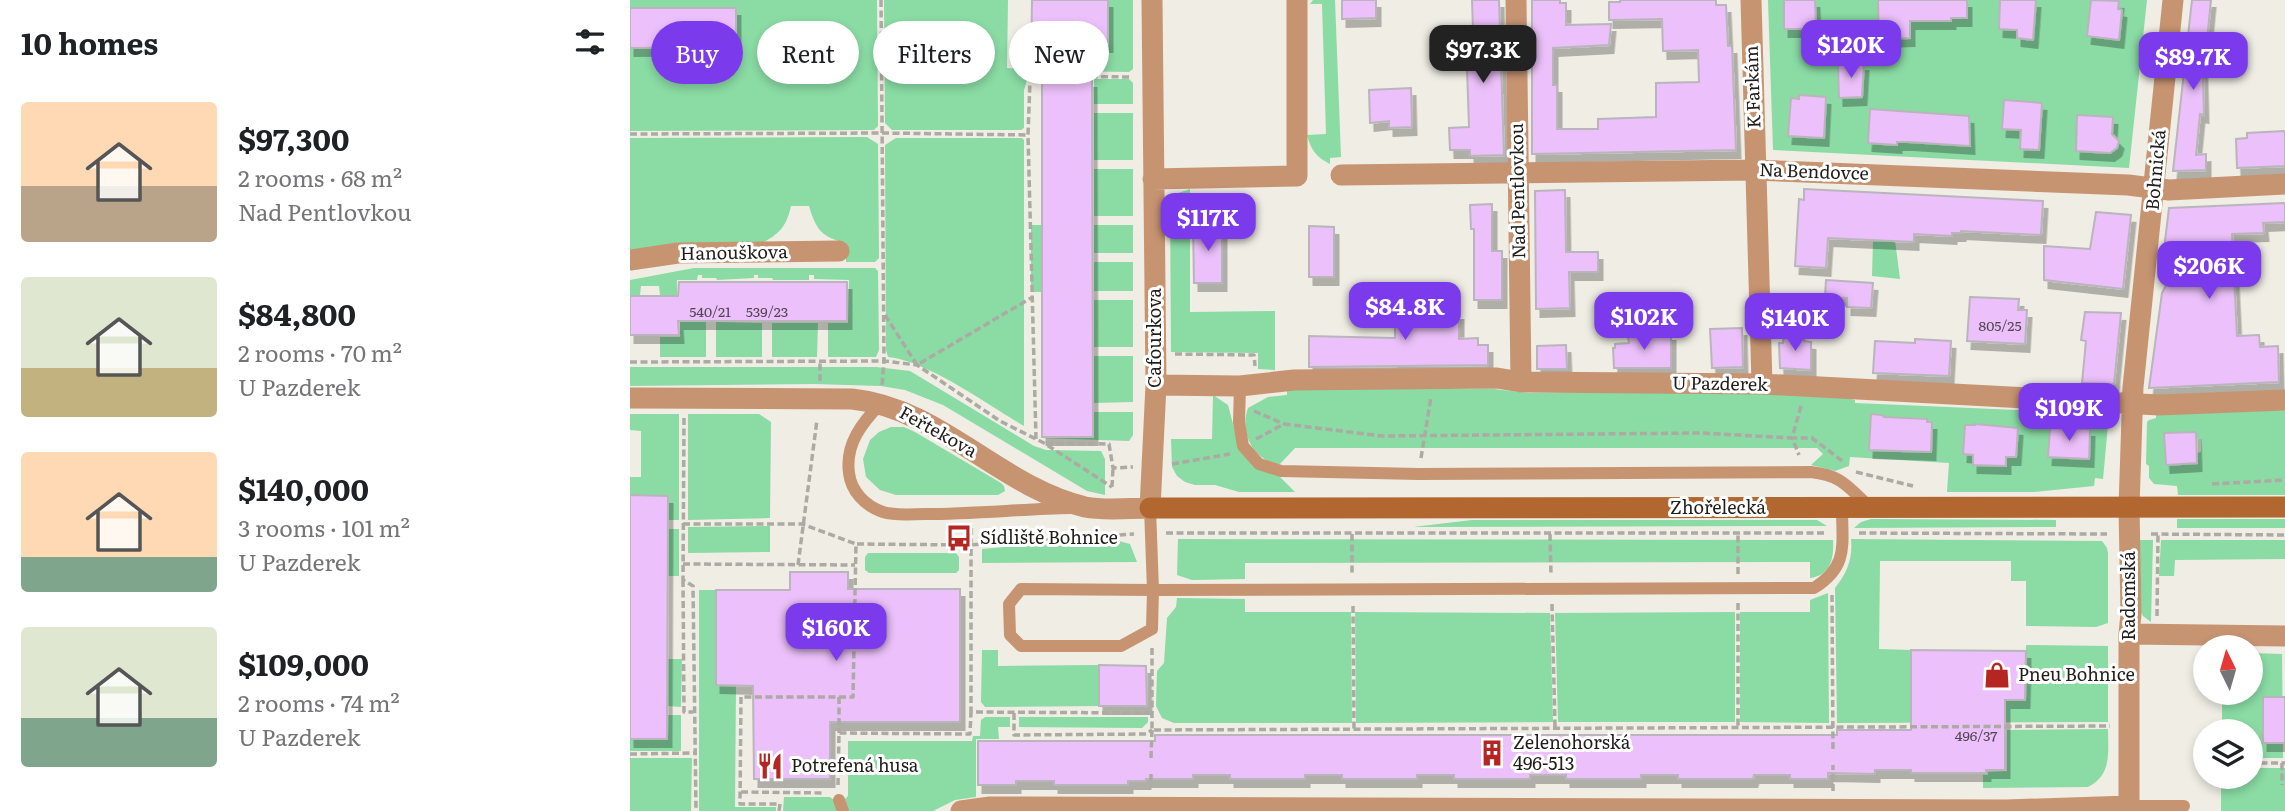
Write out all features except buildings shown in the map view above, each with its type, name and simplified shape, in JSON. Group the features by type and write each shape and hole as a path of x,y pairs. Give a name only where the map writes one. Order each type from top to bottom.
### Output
{"street":[{"name":"Cafourkova","path":"1150,508 1156,385 1152,0"},
{"path":"1153,179 1297,176 1297,0"},
{"name":"Nad Pentlovkou","path":"1517,0 1521,382"},
{"name":"K Farkám","path":"1751,0 1762,384"},
{"name":"Bohnická","path":"2129,507 2133,404 2173,0"},
{"name":"Na Bendovce","path":"1341,175 1755,170 2114,184 2169,191 2285,184"},
{"name":"Hanouškova","path":"630,260 678,253 839,251"},
{"name":"U Pazderek","path":"1156,385 1245,388 1294,380 1497,378 1521,382 1762,384 2133,404 2180,405 2285,400"},
{"name":"Feřtekova","path":"630,398 852,399 881,403 921,420 1035,488 1062,499 1088,508 1150,508"},
{"name":"Radomská","path":"2129,507 2129,809"},
{"name":"Zhořelecká","path":"1150,508 2285,507"},
{"path":"2129,634 2285,636"},
{"path":"961,811 990,807 2129,809"}],"lane":[{"path":"1245,388 1239,422 1243,446 1259,464 1282,471 1419,474 1805,472 1831,474 1847,485 1870,508"},
{"path":"881,403 862,423 850,448 848,465 850,482 858,495 878,510 892,514 971,514 1088,508"},
{"path":"1150,508 1153,590 1152,628 1121,646 1021,646 1010,635 1009,604 1021,589 1153,590 1353,590 1814,588 1838,568 1842,551 1842,508"},
{"path":"2129,809 2183,806"}],"path":[{"path":"881,0 884,314 881,403"},
{"path":"1036,440 1028,135 1030,81 1039,76 1152,77"},
{"path":"630,134 1028,135"},
{"path":"884,314 917,365 1032,297"},
{"path":"1166,354 1254,355 1245,388 1284,424"},
{"path":"798,565 820,399 820,362"},
{"path":"1419,474 1435,378"},
{"path":"1805,472 1792,438 1807,387"},
{"path":"684,399 684,712 694,712"},
{"path":"1230,454 1284,424 1382,436 1701,433 1812,438 1857,472 1877,475 1922,489"},
{"path":"1044,443 1109,444 1113,468 1112,487"},
{"path":"1113,468 1152,467 1230,454 1252,457"},
{"path":"2207,485 2285,480"},
{"path":"683,524 802,524 856,544 970,545 1151,533 2107,534"},
{"path":"1550,533 1555,727"},
{"path":"1738,533 1738,727"},
{"path":"1352,534 1354,729"},
{"path":"2142,534 2285,535"},
{"path":"2157,624 2158,534"},
{"path":"779,811 780,804 740,804 741,697 852,697 856,544"},
{"path":"682,564 855,565"},
{"path":"1828,579 1832,590 1833,748"},
{"path":"683,580 693,586 696,811"},
{"path":"1151,758 1152,628"},
{"path":"839,697 840,801"},
{"path":"839,733 970,734 971,712"},
{"path":"1014,713 1014,735 1146,734 1152,730 2112,726"},
{"path":"630,754 695,753"},
{"path":"2263,763 2283,763 2282,785"},
{"path":"1833,765 1833,792"},
{"path":"1151,774 1151,792"},
{"path":"740,792 824,793"}],"green space":[{"path":"630,0 877,0 877,21 873,21 873,84 878,84 878,126 874,130 630,131 630,48 651,48 651,84 743,84 743,21 665,21 630,8"},
{"path":"884,0 1008,0 1009,84 1026,84 1024,128 892,130 885,123 885,84 995,84 995,21 884,21"},
{"path":"1108,0 1133,0 1133,69 1129,72 1109,72"},
{"path":"1313,0 1335,0 1341,157 1330,158 1330,164 1315,152 1307,135 1326,134 1322,4 1310,4"},
{"path":"1768,0 2147,0 2129,168 1773,150"},
{"path":"1109,79 1129,79 1133,83 1133,104 1094,104 1094,84 1109,84"},
{"path":"1094,113 1133,113 1133,160 1094,160"},
{"path":"867,137 878,144 879,258 875,262 846,262 846,243 821,231 809,206 791,206 782,227 764,242 630,254 630,138"},
{"path":"896,138 1024,140 1024,426 939,375 904,360 888,357 885,145"},
{"path":"1094,169 1133,169 1133,216 1094,216"},
{"path":"1190,189 1190,312 1275,311 1275,370 1258,369 1258,353 1171,352 1170,201 1178,193"},
{"path":"1031,225 1041,225 1041,292 1031,292"},
{"path":"1094,225 1133,225 1133,253 1094,253"},
{"path":"1895,240 1900,279 1872,276 1873,241"},
{"path":"1094,262 1133,262 1133,291 1094,291"},
{"path":"694,268 875,268 878,271 879,350 876,357 828,357 828,323 848,323 849,280 814,279 814,275 809,275 809,280 773,280 754,275 754,278 717,280 698,275 697,280 677,280 677,295 660,295 659,286 641,286 640,295 630,295 630,280"},
{"path":"1094,300 1133,300 1133,347 1094,347"},
{"path":"680,322 706,322 706,357 660,357 660,337 680,337"},
{"path":"716,322 762,323 762,357 716,357"},
{"path":"772,323 818,323 817,357 772,357"},
{"path":"1094,356 1133,356 1133,402 1094,403"},
{"path":"630,367 876,367 910,371 1034,446 1046,450 1101,451 1105,459 1105,495 1087,491 943,405 905,390 881,386 814,384 630,386"},
{"path":"1287,388 1494,389 1528,393 1724,391 1843,397 1855,400 1855,403 2109,414 2103,479 2095,478 2094,486 2034,492 1947,492 1949,463 1850,457 1849,466 1835,471 1811,465 1823,454 1817,448 1295,448 1279,465 1262,457 1250,444 1245,427 1246,417 1248,408 1268,397 1287,395"},
{"path":"1213,395 1228,405 1238,443 1295,492 1239,492 1215,485 1195,485 1177,476 1172,467 1171,439 1212,439"},
{"path":"2285,405 2285,495 2178,495 2177,486 2154,484 2149,478 2149,466 2146,464 2147,422 2156,418 2156,412","holes":["2196,432 2196,439 2201,439 2201,452 2197,453 2197,463 2166,465 2164,433"]},
{"path":"1094,412 1133,412 1133,435 1129,441 1041,438 1094,438"},
{"path":"630,414 679,414 679,520 668,520 667,496 630,495 630,477 641,477 641,431 630,430"},
{"path":"688,414 759,414 771,422 770,518 688,520"},
{"path":"891,427 904,427 915,432 1001,483 1005,491 998,495 896,495 880,490 866,477 863,459 870,440"},
{"path":"1871,519 2056,520 2056,527 1854,528"},
{"path":"2177,519 2285,519 2285,528 2177,528"},
{"path":"1472,520 1817,520 1827,526 1413,527"},
{"path":"770,526 770,552 688,553 688,527"},
{"path":"667,529 679,529 679,576 668,576"},
{"path":"1108,538 1130,544 1137,562 982,563 982,549"},
{"path":"1178,539 1833,540 1833,547 1830,565 1823,573 1810,578 1810,562 1245,563 1245,579 1192,580 1177,575"},
{"path":"1851,539 2102,541 2108,553 2108,623 2096,627 2026,626 2026,581 2011,581 2011,561 1880,561 1879,649 1911,650 1911,700 2025,700 2026,645 2108,646 2108,722 1837,723 1835,588 1848,565"},
{"path":"2137,540 2153,540 2151,622 2143,616 2136,603"},
{"path":"2161,540 2285,540 2285,559 2175,560 2174,576 2159,576"},
{"path":"868,553 956,553 959,557 959,570 956,573 869,573 865,570 865,557"},
{"path":"699,590 716,590 716,685 736,685 735,807 776,807 776,811 699,811"},
{"path":"1828,593 1829,723 1740,722 1740,612 1810,612 1810,600"},
{"path":"1177,598 1245,599 1245,612 1351,612 1352,723 1174,723 1162,718 1156,706 1157,671 1164,663 1167,618 1176,607"},
{"path":"1355,612 1550,613 1553,722 1356,723"},
{"path":"1735,612 1735,722 1558,722 1555,613"},
{"path":"982,650 998,650 998,666 1099,665 1099,706 985,707 981,702"},
{"path":"2263,653 2282,654 2283,758 2263,758 2263,719 2222,719 2222,705 2263,705"},
{"path":"668,659 682,659 681,707 667,706"},
{"path":"668,715 681,715 681,751 630,751 630,739 667,739"},
{"path":"985,717 1010,717 1010,727 998,727 999,739 976,739 976,797 955,800 933,811 848,811 845,799 848,796 848,741 972,741 973,736 980,736 981,720"},
{"path":"1019,717 1148,717 1148,722 1142,728 1019,727"},
{"path":"2108,729 2105,770 2096,782 2088,787 1983,788 1983,775 1988,775 1988,772 2007,771 2007,730"},
{"path":"630,758 692,758 691,811 630,811"},
{"path":"2263,768 2285,768 2285,811 2221,811 2221,789 2263,789"},
{"path":"784,797 830,797 834,800 837,811 783,811"}],"place":[{"name":"Sídliště Bohnice","path":"959,538"},
{"name":"Pneu Bohnice","path":"1997,675"},
{"name":"Zelenohorská 496-513","path":"1492,753"},
{"name":"Potrefená husa","path":"770,766"}]}
